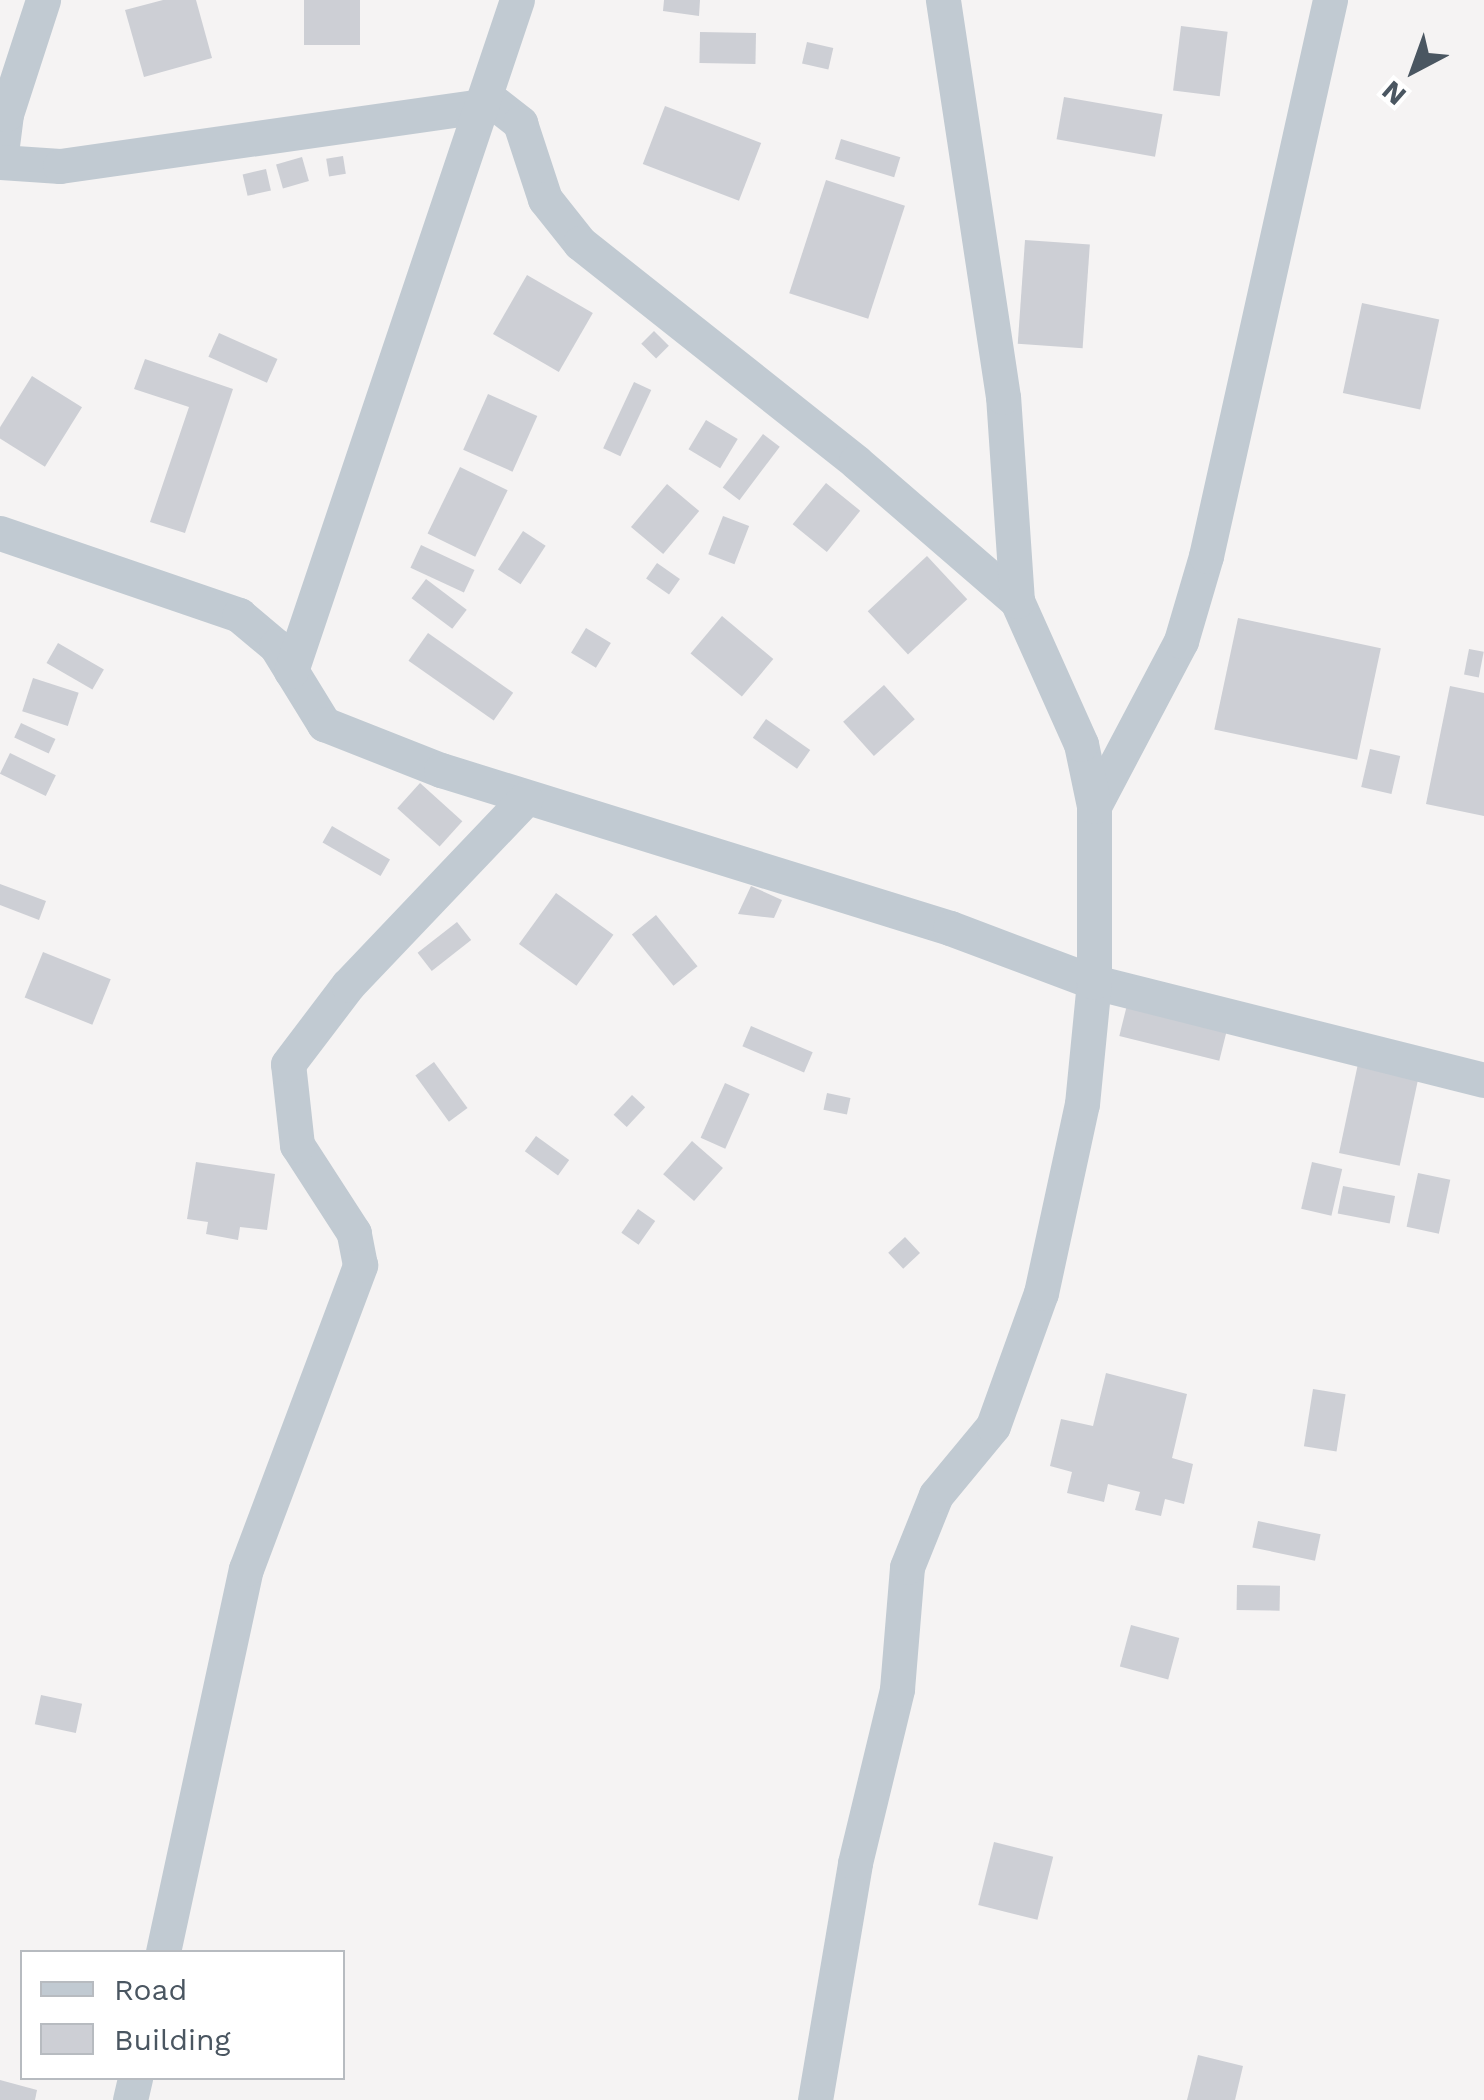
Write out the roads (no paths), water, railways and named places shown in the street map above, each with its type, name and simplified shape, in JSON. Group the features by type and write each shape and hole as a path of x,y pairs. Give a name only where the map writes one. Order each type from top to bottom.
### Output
{"street":[{"path":"43,0 6,114 0,162 60,166 484,100 520,123 545,199 580,243 1017,601"},
{"path":"291,671 517,0"},
{"path":"815,2100 855,1862 897,1688 907,1567 936,1495 993,1426 1041,1293 1082,1104 1094,982 1094,806 1080,744 1017,601 1003,397 944,0"},
{"path":"1094,806 1181,642 1206,556 1330,0"},
{"path":"0,533 205,598 264,632 291,671 310,709 337,731 525,799 950,928 1094,982 1484,1080"},
{"path":"162,1950 246,1568 360,1266 354,1233 298,1145 288,1064 348,984 525,799"}]}
